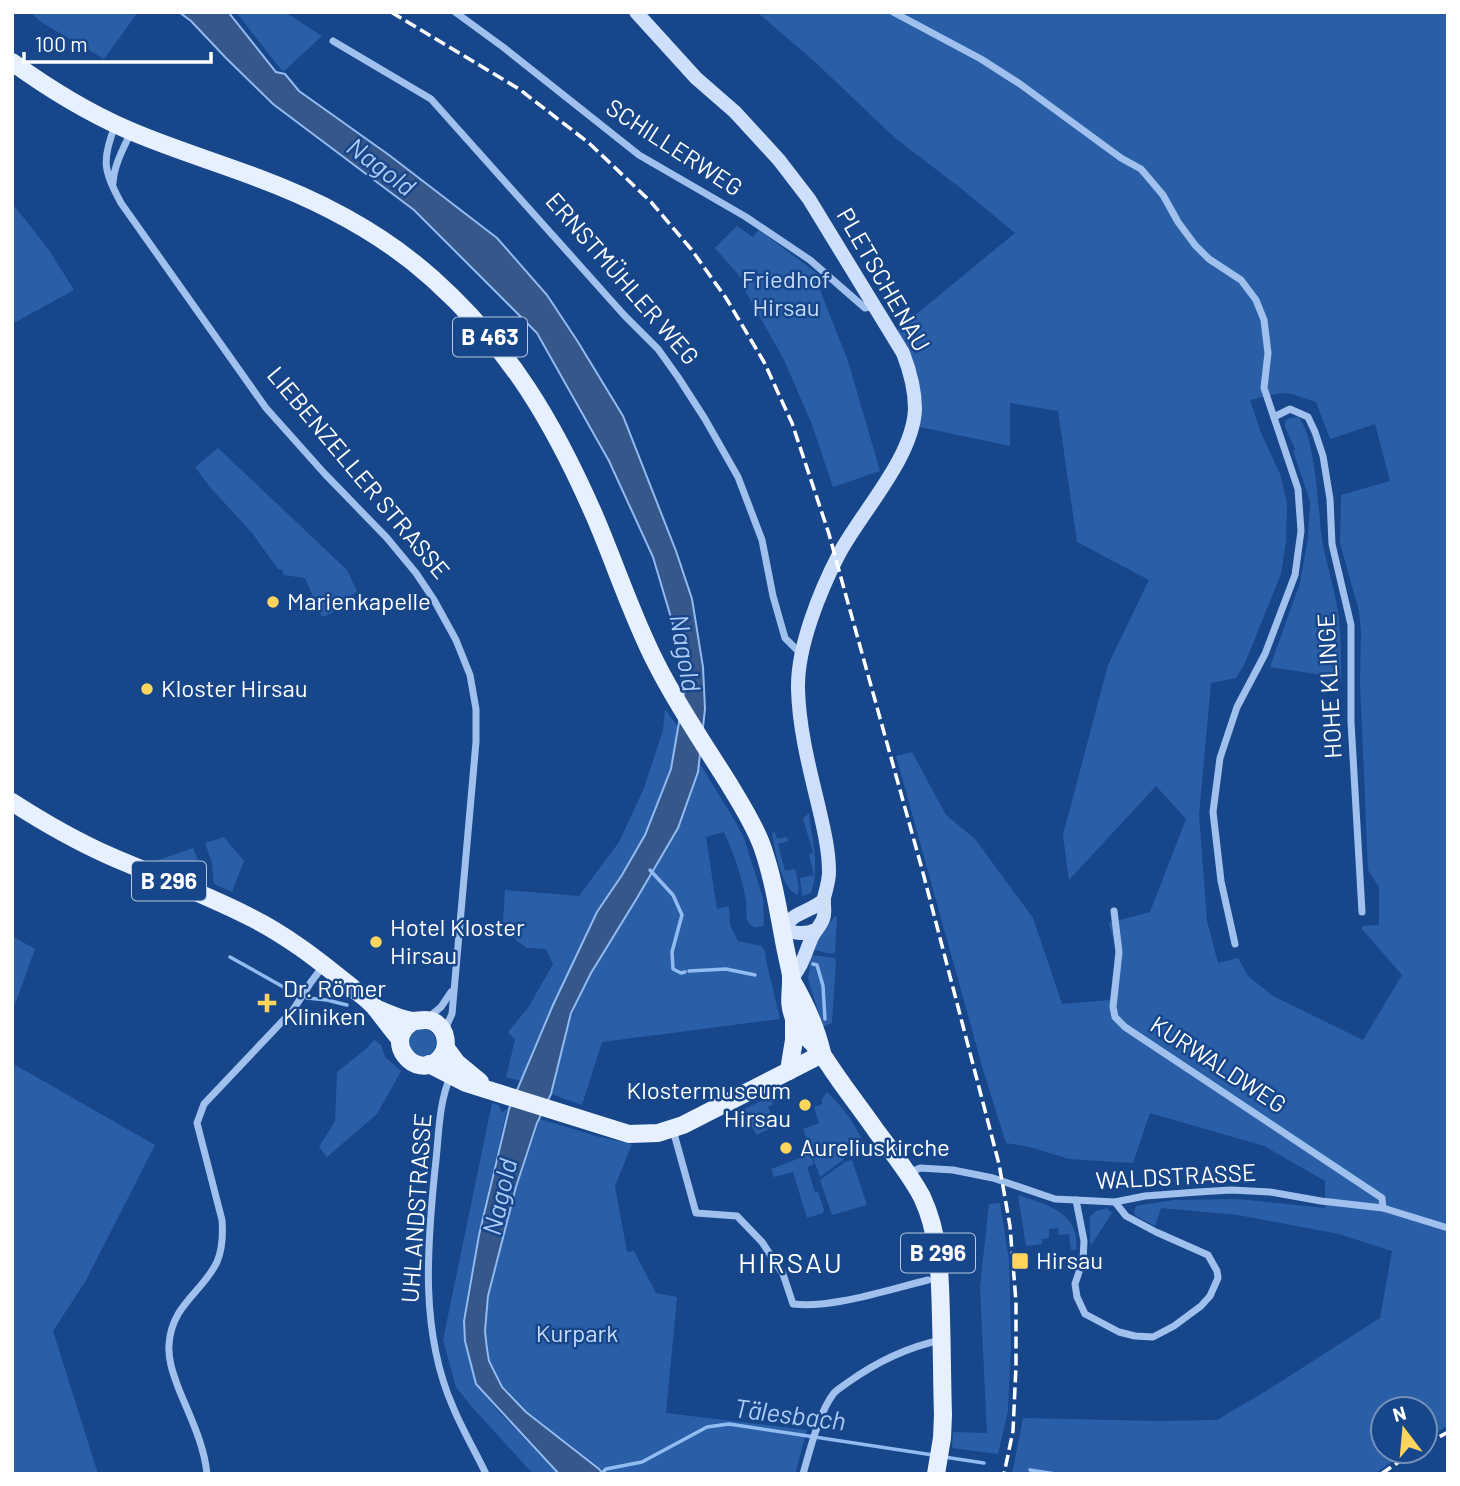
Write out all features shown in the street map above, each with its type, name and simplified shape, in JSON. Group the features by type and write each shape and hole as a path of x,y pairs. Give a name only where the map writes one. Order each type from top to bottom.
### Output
{"main road":[{"name":"PLETSCHENAU","path":"636,12 696,78 735,112 779,160 809,199 903,353 909,370 915,411 910,435 902,454 853,530 834,566 811,621 802,656"},
{"name":"B 463","path":"12,62 44,86 123,128 262,179 345,218 387,244 437,283 489,335 542,409 567,455 657,666 749,817 760,840 773,883 782,930 791,979 789,1000 794,1018"},
{"path":"791,979 804,960 823,919 828,880 828,854 803,736 798,688 802,656"},
{"name":"B 296","path":"12,802 109,856 250,916 286,937 377,1009 400,1039 402,1052 410,1061 454,1069 470,1075 494,1092 597,1126 629,1134 673,1129 822,1054 908,1173 928,1212 938,1253 942,1340 942,1438 936,1473"},
{"path":"816,930 800,934 782,930 789,919 824,900"},
{"name":"B 463","path":"791,979 817,1033 822,1054"},
{"name":"B 296","path":"377,1009 436,1023 445,1040 454,1069"},
{"path":"794,1018 806,1037 822,1054"},
{"path":"789,1071 794,1018"},
{"path":"400,1039 405,1028 420,1020"},
{"path":"429,1065 439,1058 445,1040"}],"street":[{"name":"SCHILLERWEG","path":"455,12 639,155 757,224 810,260 865,308 875,306"},
{"path":"893,12 981,59 1121,158 1141,169 1163,195 1195,245 1209,259 1241,280 1256,300 1264,320 1268,353 1264,388 1298,489 1301,531 1295,575 1265,653 1237,707 1220,758 1213,811 1221,881 1235,944"},
{"name":"ERNSTMÜHLER WEG","path":"333,41 431,99 658,349 710,427 738,477 762,540 785,638 802,656"},
{"path":"113,188 123,128"},
{"name":"LIEBENZELLER STRASSE","path":"123,128 108,142 105,161 107,175 121,203 266,408 416,573 456,640 470,675 476,709 473,775 452,1014 445,1040"},
{"name":"HOHE KLINGE","path":"1274,417 1290,410 1308,417 1323,456 1330,499 1332,544 1351,625 1351,722 1362,912"},
{"name":"KURWALDWEG","path":"1114,911 1119,952 1112,1002 1115,1017 1125,1027 1382,1198 1384,1208"},
{"path":"206,1474 200,1441 171,1367 169,1347 178,1312 218,1261 223,1229 197,1123 204,1104 293,1010 324,965"},
{"path":"420,1020 441,1007 453,989"},
{"name":"UHLANDSTRASSE","path":"454,1069 444,1093 433,1193 428,1290 430,1325 438,1364 453,1407 486,1474"},
{"path":"673,1129 696,1213 737,1216 762,1242 776,1263 783,1274 793,1304 808,1306 855,1298 928,1280"},
{"name":"WALDSTRASSE","path":"908,1173 920,1168 953,1170 993,1178 1055,1199 1115,1202 1145,1196 1231,1191 1270,1192 1384,1208 1448,1228"},
{"path":"1076,1200 1084,1241 1083,1260 1075,1284 1076,1297 1085,1314 1119,1332 1153,1337 1174,1326 1201,1306 1210,1296 1218,1278 1217,1270 1208,1255 1126,1216 1115,1202"},
{"path":"803,1474 817,1428 835,1392 860,1373 893,1356 926,1343 942,1340"}],"green space":[{"path":"30,12 138,12 104,59 41,22"},
{"path":"236,12 285,12 322,36 283,72"},
{"path":"757,12 1448,12 1448,1425 1439,1431 1439,1395 1369,1395 1369,1465 1387,1465 1374,1474 1012,1474 1023,1418 1217,1420 1380,1318 1392,1251 1339,1234 1238,1215 1161,1208 1155,1226 1136,1216 1136,1206 1174,1200 1238,1199 1325,1208 1325,1181 1264,1146 1150,1113 1133,1163 1069,1159 1006,1143 896,756 912,752 946,815 975,839 1033,918 1062,1004 1110,1000 1116,949 1109,923 1150,912 1186,819 1156,786 1069,880 1063,835 1108,665 1149,580 1077,542 1058,411 1010,403 1010,446 920,427 918,375 897,330 1015,233 895,138 814,61","holes":["1280,393 1316,402 1330,439 1375,424 1390,481 1341,495 1340,543 1359,611 1361,633 1360,682 1368,870 1379,887 1379,925 1362,926 1362,929 1402,975 1363,1040 1273,996 1248,976 1238,958 1218,963 1207,921 1199,815 1211,683 1236,678 1245,663 1281,574 1286,542 1287,502 1280,474 1261,433 1250,400"]},
{"path":"12,203 49,250 74,290 12,324"},
{"name":"Friedhof Hirsau","path":"737,226 753,237 759,230 822,277 820,290 848,361 880,471 833,487 811,422 784,360 742,285 743,280 715,248"},
{"path":"1298,417 1309,440 1322,539 1338,609 1341,678 1270,667 1300,583 1308,538 1310,501 1293,451 1295,449 1285,427 1285,421"},
{"path":"218,448 347,570 357,591 332,613 322,617 305,578 284,575 282,570 278,569 252,533 195,467"},
{"path":"665,709 678,727 671,769 645,835 597,912 521,1081 506,1077 515,1040 508,1032 528,1008 553,964 546,949 527,948 517,941 503,922 505,890 579,896 619,842 644,788 663,730"},
{"path":"699,762 744,838 763,898 763,926 753,926 747,920 742,883 724,832 706,837 717,909 729,906 730,925 738,941 761,946 765,951 780,1019 602,1042 582,1105 551,1094 577,1001 667,847 687,803"},
{"path":"809,813 814,853 815,874 811,893 802,896 800,878 814,875 809,855 813,852 803,819"},
{"path":"775,832 777,839 787,837 788,841 778,844 785,871 795,869 798,895 791,890 783,876 773,839 772,833"},
{"path":"224,837 244,861 232,892 214,884 212,863 205,843"},
{"path":"193,848 198,867 193,879 150,863"},
{"path":"835,916 835,952 831,954 814,950 818,938"},
{"path":"12,936 35,949 12,1012"},
{"path":"811,955 835,958 836,961 832,1023 823,1027 808,979"},
{"path":"422,1029 432,1033 436,1043 432,1053 422,1057 412,1053 408,1043 412,1033"},
{"path":"374,1040 381,1045 385,1057 401,1071 377,1114 327,1157 319,1147 335,1121 337,1072"},
{"path":"12,1063 155,1145 85,1282 53,1331 98,1474 12,1474"},
{"path":"827,1092 846,1114 861,1138 847,1148 848,1152 843,1160 820,1177 803,1129 819,1123 814,1107 822,1104"},
{"path":"770,1097 773,1104 768,1107 772,1115 779,1113 783,1123 756,1135 744,1109"},
{"path":"492,1103 499,1105 503,1112 507,1109 478,1235 463,1320 464,1341 476,1384 558,1474 533,1474 472,1407 456,1387 443,1340"},
{"name":"Kurpark","path":"540,1119 632,1144 615,1186 627,1252 634,1251 656,1293 677,1297 666,1413 807,1430 795,1474 605,1474 528,1412 503,1386 490,1361 488,1349 486,1331 489,1296 517,1187"},
{"path":"810,1154 814,1164 807,1167 824,1210 823,1213 807,1218 793,1172 774,1177 771,1169"},
{"path":"852,1160 867,1205 832,1215 820,1180"},
{"path":"1018,1195 1040,1202 1067,1219 1076,1237 1076,1250 1071,1250 1069,1234 1059,1235 1058,1228 1049,1229 1049,1238 1042,1239 1042,1244 1026,1246"},
{"path":"1000,1203 1009,1260 1011,1341 1008,1411 998,1454 952,1448 953,1432 987,1433 980,1287 989,1204"},
{"path":"1107,1208 1112,1213 1090,1244 1090,1217 1096,1211"}],"water":[{"name":"Nagold","path":"179,12 229,13 276,72 285,74 299,91 389,155 497,238 547,295 623,416 692,599 703,667 705,709 698,772 678,828 591,973 571,1013 551,1094 537,1123 516,1187 488,1296 485,1331 487,1349 489,1361 502,1387 526,1412 603,1474 559,1474 476,1384 465,1341 464,1321 479,1235 509,1109 553,1005 597,912 645,835 671,769 684,693 675,631 653,557 609,461 537,333 414,210 273,104"}],"waterway":[{"path":"650,870 673,895 682,915 672,952 673,969 685,972"},
{"path":"230,957 287,989"},
{"path":"813,964 817,965 823,986 825,1019"},
{"path":"689,971 726,969 755,975"},
{"path":"307,998 347,1005"},
{"name":"Tälesbach","path":"601,1474 606,1469 642,1462 707,1427 729,1424 933,1455"},
{"name":"Tälesbach","path":"944,1457 984,1463"},
{"name":"Tälesbach","path":"1030,1470 1055,1474"}],"railway":[{"path":"391,12 519,89 589,143 651,202 691,249 726,298 764,362 792,423 829,534 922,869 999,1164 1010,1226 1016,1302 1013,1431 1004,1474"},
{"path":"1439,1437 1448,1432"},
{"path":"1381,1474 1394,1465"}],"place":[{"name":"Marienkapelle","path":"273,602"},
{"name":"Kloster Hirsau","path":"147,689"},
{"name":"Hotel Kloster Hirsau","path":"376,942"},
{"name":"Dr. Römer Kliniken","path":"267,1003"},
{"name":"Klostermuseum Hirsau","path":"805,1105"},
{"name":"Aureliuskirche","path":"786,1148"},
{"name":"Hirsau","path":"1020,1261"}],"district":[{"name":"HIRSAU","path":"791,1263"}]}
